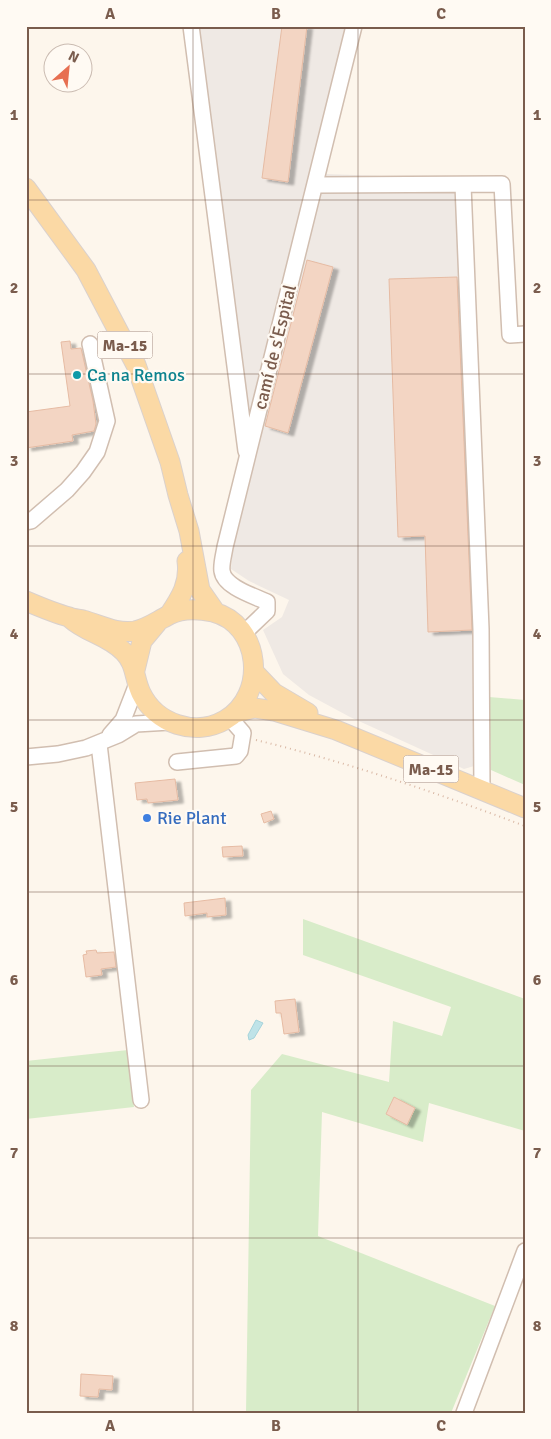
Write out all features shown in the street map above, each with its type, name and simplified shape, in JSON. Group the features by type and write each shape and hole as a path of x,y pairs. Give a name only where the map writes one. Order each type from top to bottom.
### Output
{"main road":[{"name":"Ma-15","path":"26,188 86,270 136,365 170,462 189,531 200,590 216,613"},
{"name":"Ma-15","path":"185,520 183,532 187,578 181,597 142,642 136,677 142,695 156,713 180,726 203,727 254,708 274,711 336,730 525,808"},
{"path":"26,601 70,618 81,619 114,631 133,631 163,618"},
{"name":"Ma-15","path":"163,618 197,609 216,613 233,623 244,634 254,660 254,672 249,694 232,715"},
{"path":"70,618 78,625 110,639 125,652 136,677"},
{"name":"Ma-15","path":"254,672 280,698 336,730"}],"street":[{"path":"191,26 247,460"},
{"name":"camí de s'Espital","path":"244,634 268,611 267,602 234,587 226,580 222,572 225,547 354,26"},
{"path":"463,184 481,629 482,791"},
{"path":"316,185 502,184 510,335 525,334"},
{"path":"26,522 31,521 67,490 97,452 106,421 90,344"},
{"path":"101,743 123,720 136,677"},
{"path":"177,762 236,756 240,751 244,733 232,715"},
{"path":"26,757 58,754 86,748 101,743 136,724 170,722"},
{"path":"101,743 141,1100"},
{"path":"464,1413 525,1251"}],"path":[{"path":"243,736 289,747 444,795 525,826"}],"shaded area":[{"path":"198,26 348,26 327,174 461,179 484,763 464,769 350,717 309,695 283,674 263,630 282,617 289,600 249,581 231,569 239,456"}],"green space":[{"path":"489,697 525,700 525,785 491,770"},
{"path":"303,919 525,999 525,1131 429,1103 423,1142 322,1112 318,1236 495,1306 451,1413 246,1413 251,1090 282,1054 389,1082 393,1021 442,1036 451,1007 303,955"},
{"path":"128,1050 134,1107 26,1119 26,1061"}],"water":[{"path":"256,1020 263,1023 254,1038 249,1040 248,1035"}],"building":[{"path":"282,26 307,26 288,182 262,178"},
{"path":"307,260 333,267 288,433 265,426"},
{"path":"457,277 472,630 428,632 425,536 398,537 389,279"},
{"name":"Ca na Remos","path":"70,341 71,349 81,348 93,401 96,424 94,431 72,435 73,441 26,448 26,412 70,406 61,342"},
{"path":"175,779 178,800 148,803 147,799 137,800 135,783"},
{"path":"271,811 274,819 264,823 261,814"},
{"path":"242,846 243,856 223,857 222,847"},
{"path":"225,898 226,915 207,917 207,913 185,916 184,903"},
{"path":"96,950 97,953 114,952 116,967 101,969 102,975 86,977 83,955 87,954 86,951"},
{"path":"295,999 299,1032 284,1034 281,1013 276,1013 275,1001"},
{"path":"394,1097 415,1108 407,1125 386,1114"},
{"path":"81,1374 113,1376 112,1390 99,1389 98,1397 80,1396"}],"place":[{"name":"Ca na Remos","path":"77,375"},
{"name":"Rie Plant","path":"147,818"}]}
